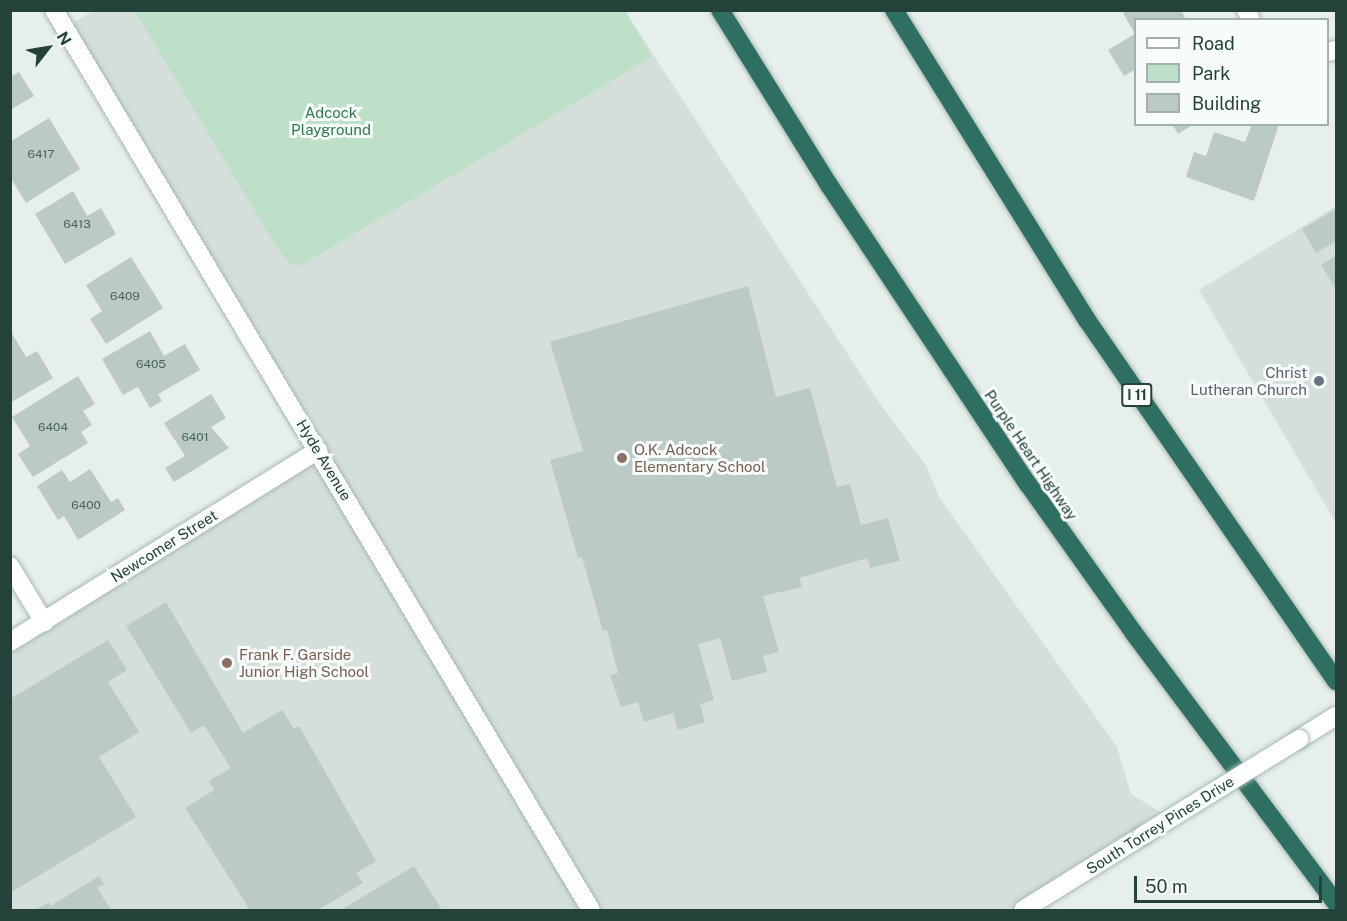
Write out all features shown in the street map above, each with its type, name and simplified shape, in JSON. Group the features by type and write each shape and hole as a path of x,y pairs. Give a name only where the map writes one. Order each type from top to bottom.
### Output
{"highway":[{"name":"Purple Heart Highway","path":"720,10 829,185 1029,484 1147,651 1336,903"},
{"name":"I 11","path":"894,10 1081,310 1336,681"}],"street":[{"name":"Hyde Avenue","path":"54,10 591,910"},
{"name":"Newcomer Street","path":"10,642 318,450"},
{"path":"10,566 44,622"},
{"name":"South Torrey Pines Drive","path":"1023,910 1336,716"}],"shaded area":[{"name":"O.K. Adcock Elementary School","path":"93,11 625,11 878,401 927,467 939,497 1117,747 1131,794 1170,818 1023,910 11,910 11,642 318,450 65,28"},
{"path":"1336,206 1336,523 1199,290"}],"green space":[{"name":"Adcock Playground","path":"135,11 625,11 652,57 300,266 288,262 276,246"}],"building":[{"path":"1128,10 1181,10 1185,18 1134,18 1134,32 1123,13"},
{"path":"1134,35 1134,70 1124,76 1108,50"},
{"path":"19,72 34,96 10,110 10,77"},
{"path":"49,118 80,169 26,203 10,177 10,142"},
{"path":"1173,126 1191,126 1178,134"},
{"path":"1251,126 1278,126 1254,201 1186,177 1194,152 1206,156 1214,132 1245,142"},
{"path":"73,191 87,216 101,208 116,234 65,264 35,214"},
{"path":"1336,209 1336,241 1316,253 1302,229"},
{"path":"1336,256 1336,289 1321,265"},
{"path":"131,257 163,308 106,344 90,319 102,311 86,285"},
{"path":"748,286 776,397 810,388 837,487 850,484 861,525 888,518 900,561 870,568 867,558 799,578 802,587 763,596 779,652 763,656 767,672 732,681 720,638 698,644 714,700 700,704 705,722 678,730 673,713 644,722 638,702 621,707 610,675 618,673 607,630 603,631 582,557 578,558 550,460 583,451 550,342"},
{"path":"10,330 26,357 37,351 53,378 10,403"},
{"path":"150,331 164,356 185,344 200,370 158,394 162,401 150,408 138,387 123,395 102,359"},
{"path":"78,376 95,404 83,411 92,425 81,432 88,443 33,477 18,454 30,446 12,417"},
{"path":"211,394 226,418 211,427 229,448 174,482 165,468 185,456 164,423"},
{"path":"90,469 111,502 118,498 125,510 78,540 64,516 58,520 37,486 62,470 70,482"},
{"path":"166,602 243,733 282,710 294,729 299,726 376,861 356,873 363,883 318,910 250,910 185,808 214,790 209,781 231,768 204,725 191,733 126,626"},
{"path":"108,640 127,670 108,682 139,732 99,757 136,817 10,893 10,699"},
{"path":"414,866 442,910 341,910 369,893"},
{"path":"99,876 104,884 97,888 111,910 35,910 49,902 51,906"}],"place":[{"name":"Christ Lutheran Church","path":"1319,381"},
{"name":"O.K. Adcock Elementary School","path":"622,458"},
{"name":"Frank F. Garside Junior High School","path":"227,663"}]}
